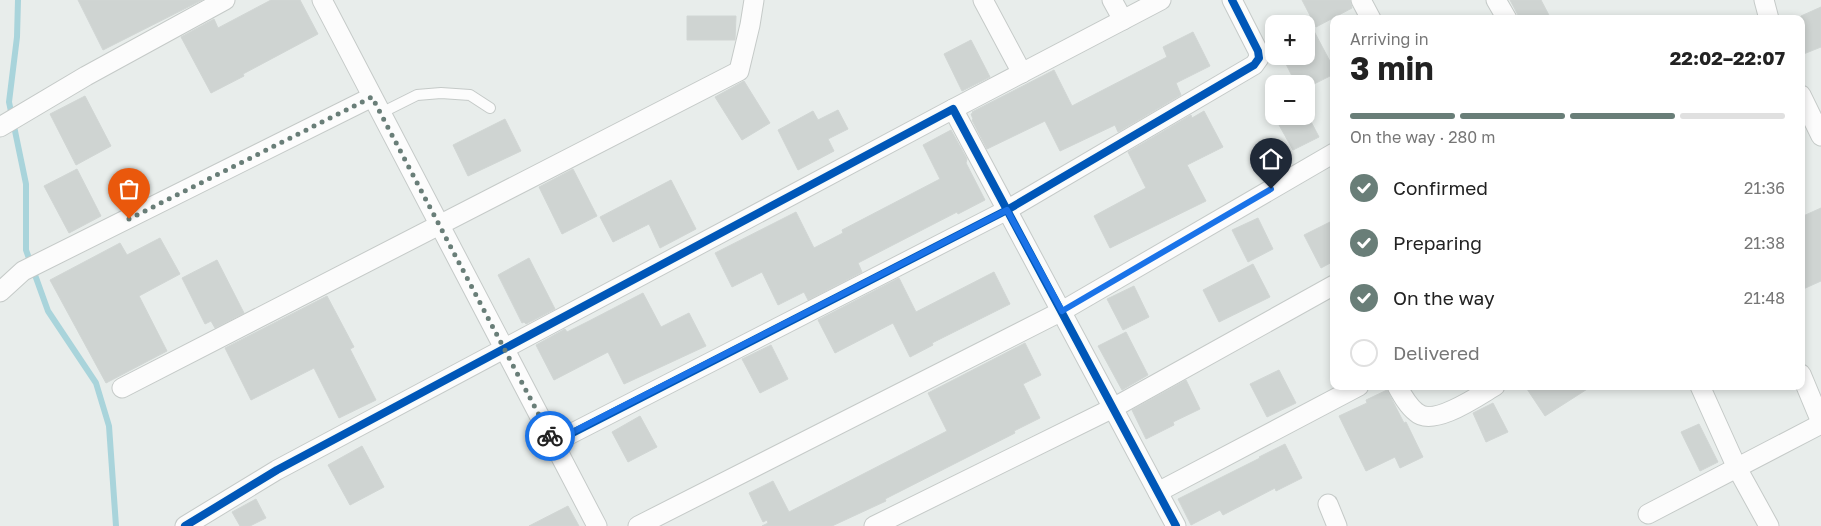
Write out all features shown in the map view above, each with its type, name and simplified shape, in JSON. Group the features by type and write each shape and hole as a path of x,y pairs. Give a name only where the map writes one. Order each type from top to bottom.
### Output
{"street":[{"path":"2,126 86,76 225,0"},
{"path":"322,0 597,526"},
{"path":"122,388 739,71 754,0"},
{"path":"983,0 1022,73"},
{"path":"1112,0 1123,20"},
{"path":"184,526 278,470 504,348 1161,0"},
{"path":"553,442 1007,210 1254,65 1260,58 1258,51 1232,0"},
{"path":"1361,0 1370,15"},
{"path":"1496,0 1505,15"},
{"path":"1764,0 1768,15"},
{"path":"0,292 23,271 376,105"},
{"path":"1805,105 1815,130"},
{"path":"953,109 1176,526"},
{"path":"638,526 1062,311 1330,155"},
{"path":"874,526 1113,408 1330,287"},
{"path":"1648,514 1821,423 1805,384"},
{"path":"1158,492 1351,390"},
{"path":"1400,390 1416,414 1431,417 1446,413 1488,390"},
{"path":"1702,390 1736,468 1769,526"},
{"path":"1328,504 1337,526"}],"lane":[{"path":"376,105 417,95 441,93 470,95 490,108"}],"building":[{"path":"78,0 202,0 103,50"},
{"path":"271,0 300,0 318,34 211,93 181,37 214,19 218,28"},
{"path":"1302,0 1350,0 1352,8 1339,15 1330,15 1330,20 1316,27 1315,15 1310,15"},
{"path":"1510,0 1541,0 1549,15 1518,15"},
{"path":"1821,7 1821,47 1805,53 1805,15 1803,15"},
{"path":"687,16 736,16 735,40 687,40"},
{"path":"1193,32 1210,66 1176,83 1181,95 1118,132 1115,125 1060,151 1045,121 987,149 972,120 972,112 1054,70 1072,106 1167,57 1163,47"},
{"path":"1315,33 1330,61 1330,76 1315,84 1315,75 1292,75 1286,65 1315,65"},
{"path":"971,40 990,77 962,91 944,54"},
{"path":"744,81 770,123 742,140 715,97"},
{"path":"85,96 111,146 76,165 50,114"},
{"path":"838,110 848,129 828,139 834,151 798,170 778,130 813,111 818,120"},
{"path":"1204,111 1223,147 1187,165 1206,201 1110,248 1094,216 1146,188 1128,152 1191,115 1192,118"},
{"path":"505,119 521,151 468,176 453,145"},
{"path":"1279,125 1313,125 1319,137 1293,150"},
{"path":"951,130 967,159 966,163 985,200 958,214 957,212 858,263 862,272 808,300 804,292 778,305 762,272 732,287 715,253 796,212 814,248 843,233 842,230 940,179 923,145"},
{"path":"77,169 101,216 69,233 44,186"},
{"path":"573,169 597,216 562,234 539,187"},
{"path":"671,180 696,229 660,248 649,224 613,242 600,217"},
{"path":"1821,208 1821,281 1805,288 1805,215"},
{"path":"1258,218 1273,249 1248,262 1232,230"},
{"path":"1330,222 1330,263 1321,268 1304,235"},
{"path":"160,238 180,274 139,296 167,351 106,383 50,280 120,243 127,255"},
{"path":"529,258 555,309 526,324 522,323 498,275"},
{"path":"217,260 244,313 215,328 211,321 205,324 182,278"},
{"path":"1253,264 1270,297 1219,322 1203,290"},
{"path":"994,272 1010,304 932,343 933,345 910,357 893,323 835,353 818,320 899,278 916,312"},
{"path":"1134,286 1149,317 1123,330 1107,299"},
{"path":"643,293 661,327 689,313 706,346 624,384 608,352 554,380 536,345 565,329 567,332"},
{"path":"327,296 354,347 350,349 376,400 339,418 314,368 251,400 225,348"},
{"path":"1126,332 1148,375 1122,390 1098,346"},
{"path":"1025,343 1041,375 1023,384 1040,418 1014,431 1015,433 885,499 886,501 832,526 762,526 768,523 767,520 763,522 749,493 773,481 789,512 947,431 928,393"},
{"path":"771,345 788,379 760,393 742,359"},
{"path":"1279,370 1296,403 1267,417 1250,384"},
{"path":"1186,380 1200,409 1173,422 1174,425 1146,439 1132,410"},
{"path":"1387,390 1404,423 1406,422 1423,457 1400,468 1395,457 1366,471 1339,416 1367,403 1366,400"},
{"path":"1528,390 1586,390 1545,416"},
{"path":"1493,403 1508,432 1486,442 1473,413"},
{"path":"640,416 657,447 628,462 612,432"},
{"path":"1699,424 1718,462 1700,471 1681,432"},
{"path":"1285,444 1302,478 1276,491 1275,488 1223,515 1220,510 1191,525 1178,499"},
{"path":"362,446 384,487 350,505 328,465"},
{"path":"256,499 266,518 250,526 240,526 232,512"},
{"path":"568,506 579,526 529,526"}],"waterway":[{"path":"18,0 17,37 9,102 26,184 26,250 48,311 96,383 109,426 116,526"}],"cycle path":[{"path":"553,443 1007,210 1254,65 1259,58 1258,51 1232,0"},
{"path":"185,526 277,470 953,109 1176,526"}],"way so far":[{"path":"129,219 372,97 550,436"}],"route":[{"path":"550,436 553,442 1007,210 1062,311 1271,189"}]}
